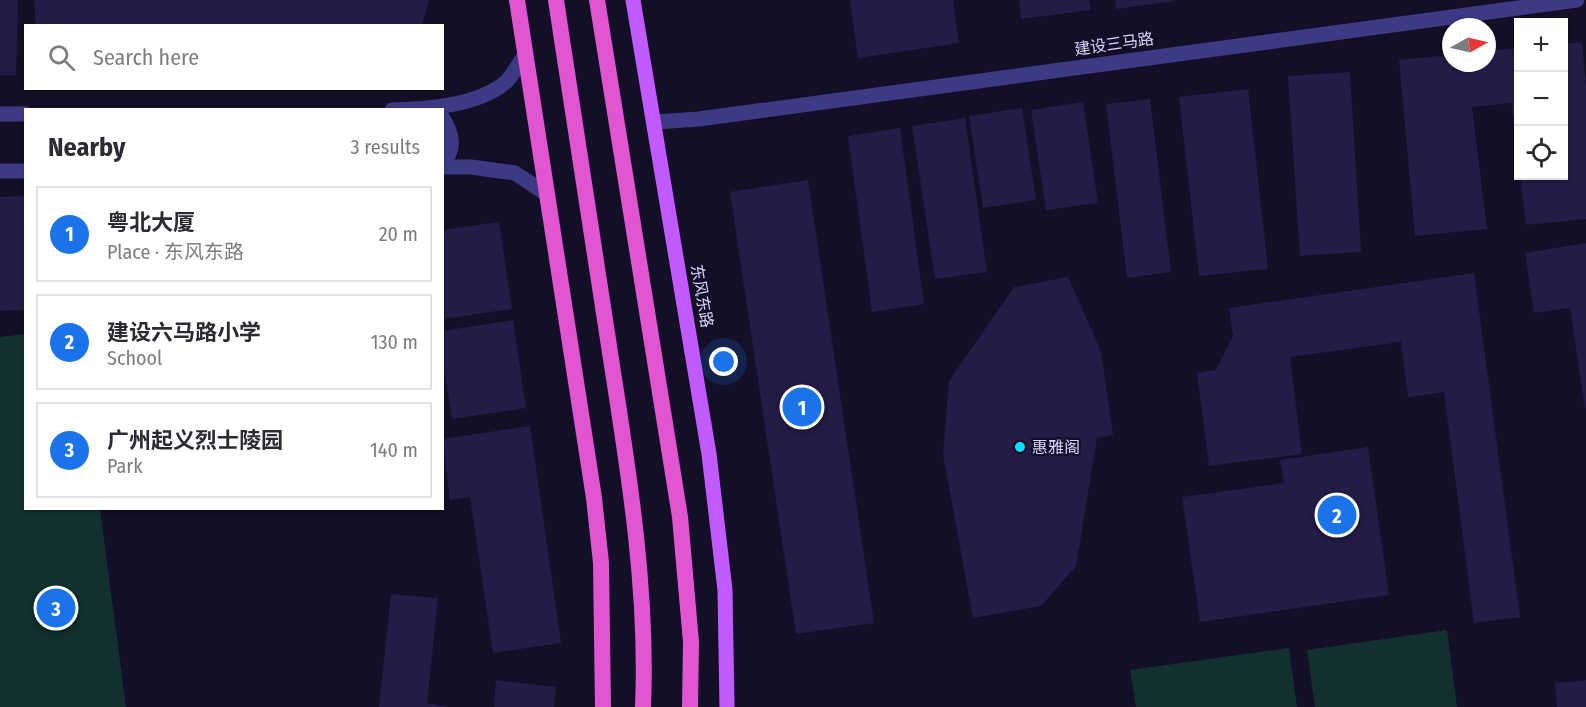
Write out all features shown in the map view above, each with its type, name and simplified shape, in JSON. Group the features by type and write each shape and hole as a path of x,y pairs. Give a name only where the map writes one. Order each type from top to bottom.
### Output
{"highway":[{"path":"516,0 595,509 602,585 603,707"},
{"path":"556,0 627,472 642,595 645,643 643,707"},
{"path":"597,0 680,517 691,642 690,707"}],"main road":[{"name":"东风东路","path":"633,0 709,454 727,628 727,707"}],"street":[{"name":"建设三马路","path":"655,122 699,119 1577,0"},
{"path":"444,108 506,82 525,55"},
{"path":"0,114 24,114"},
{"path":"444,121 449,128 453,143 450,156 444,164"},
{"path":"444,166 515,173 548,195"},
{"path":"0,171 24,171"}],"green space":[{"path":"24,334 24,510 100,510 126,707 0,707 0,337"},
{"path":"1447,630 1457,707 1315,707 1307,650"},
{"path":"1289,648 1297,707 1136,707 1130,670"}],"building":[{"path":"0,0 18,0 16,75 0,75"},
{"path":"34,0 429,0 423,24 36,24"},
{"path":"850,0 953,0 959,43 858,58"},
{"path":"1019,0 1089,0 1091,10 1021,19"},
{"path":"1115,0 1174,0 1175,1 1116,9"},
{"path":"1582,42 1586,85 1586,219 1526,225 1520,180 1568,180 1568,44"},
{"path":"1514,48 1514,123 1511,103 1472,107 1487,229 1415,236 1399,60 1442,56 1442,72 1496,72 1496,50"},
{"path":"1350,72 1361,252 1300,256 1288,76"},
{"path":"1248,89 1268,269 1199,276 1179,97"},
{"path":"1150,99 1171,272 1127,278 1106,104"},
{"path":"1083,102 1098,203 1046,210 1031,110"},
{"path":"1022,108 1036,200 983,208 969,116"},
{"path":"965,118 987,272 935,279 912,126"},
{"path":"900,128 924,304 872,312 848,136"},
{"path":"808,180 874,623 796,634 730,192"},
{"path":"24,196 24,310 0,311 0,197"},
{"path":"499,222 512,309 444,319 444,230"},
{"path":"1586,243 1585,408 1570,308 1534,313 1525,253"},
{"path":"1474,273 1520,617 1474,623 1444,392 1408,397 1401,342 1290,357 1302,454 1209,466 1197,373 1216,370 1233,336 1229,308"},
{"name":"惠雅阁","path":"1068,277 1101,351 1113,435 1097,438 1076,566 1041,606 973,618 943,455 949,381 1014,287"},
{"path":"513,320 526,408 452,419 444,369 444,331"},
{"path":"530,426 561,643 493,653 470,497 450,500 444,439"},
{"path":"1368,447 1389,595 1200,622 1182,497 1284,483 1280,460"},
{"path":"391,594 438,598 427,703 449,707 379,707"},
{"path":"496,680 556,687 554,707 494,707"},
{"path":"1586,680 1586,707 1557,707 1555,683"}],"place":[{"name":"粤北大厦","path":"802,407"},
{"name":"惠雅阁","path":"1020,447"},
{"name":"建设六马路小学","path":"1337,515"},
{"name":"广州起义烈士陵园","path":"56,608"}]}
